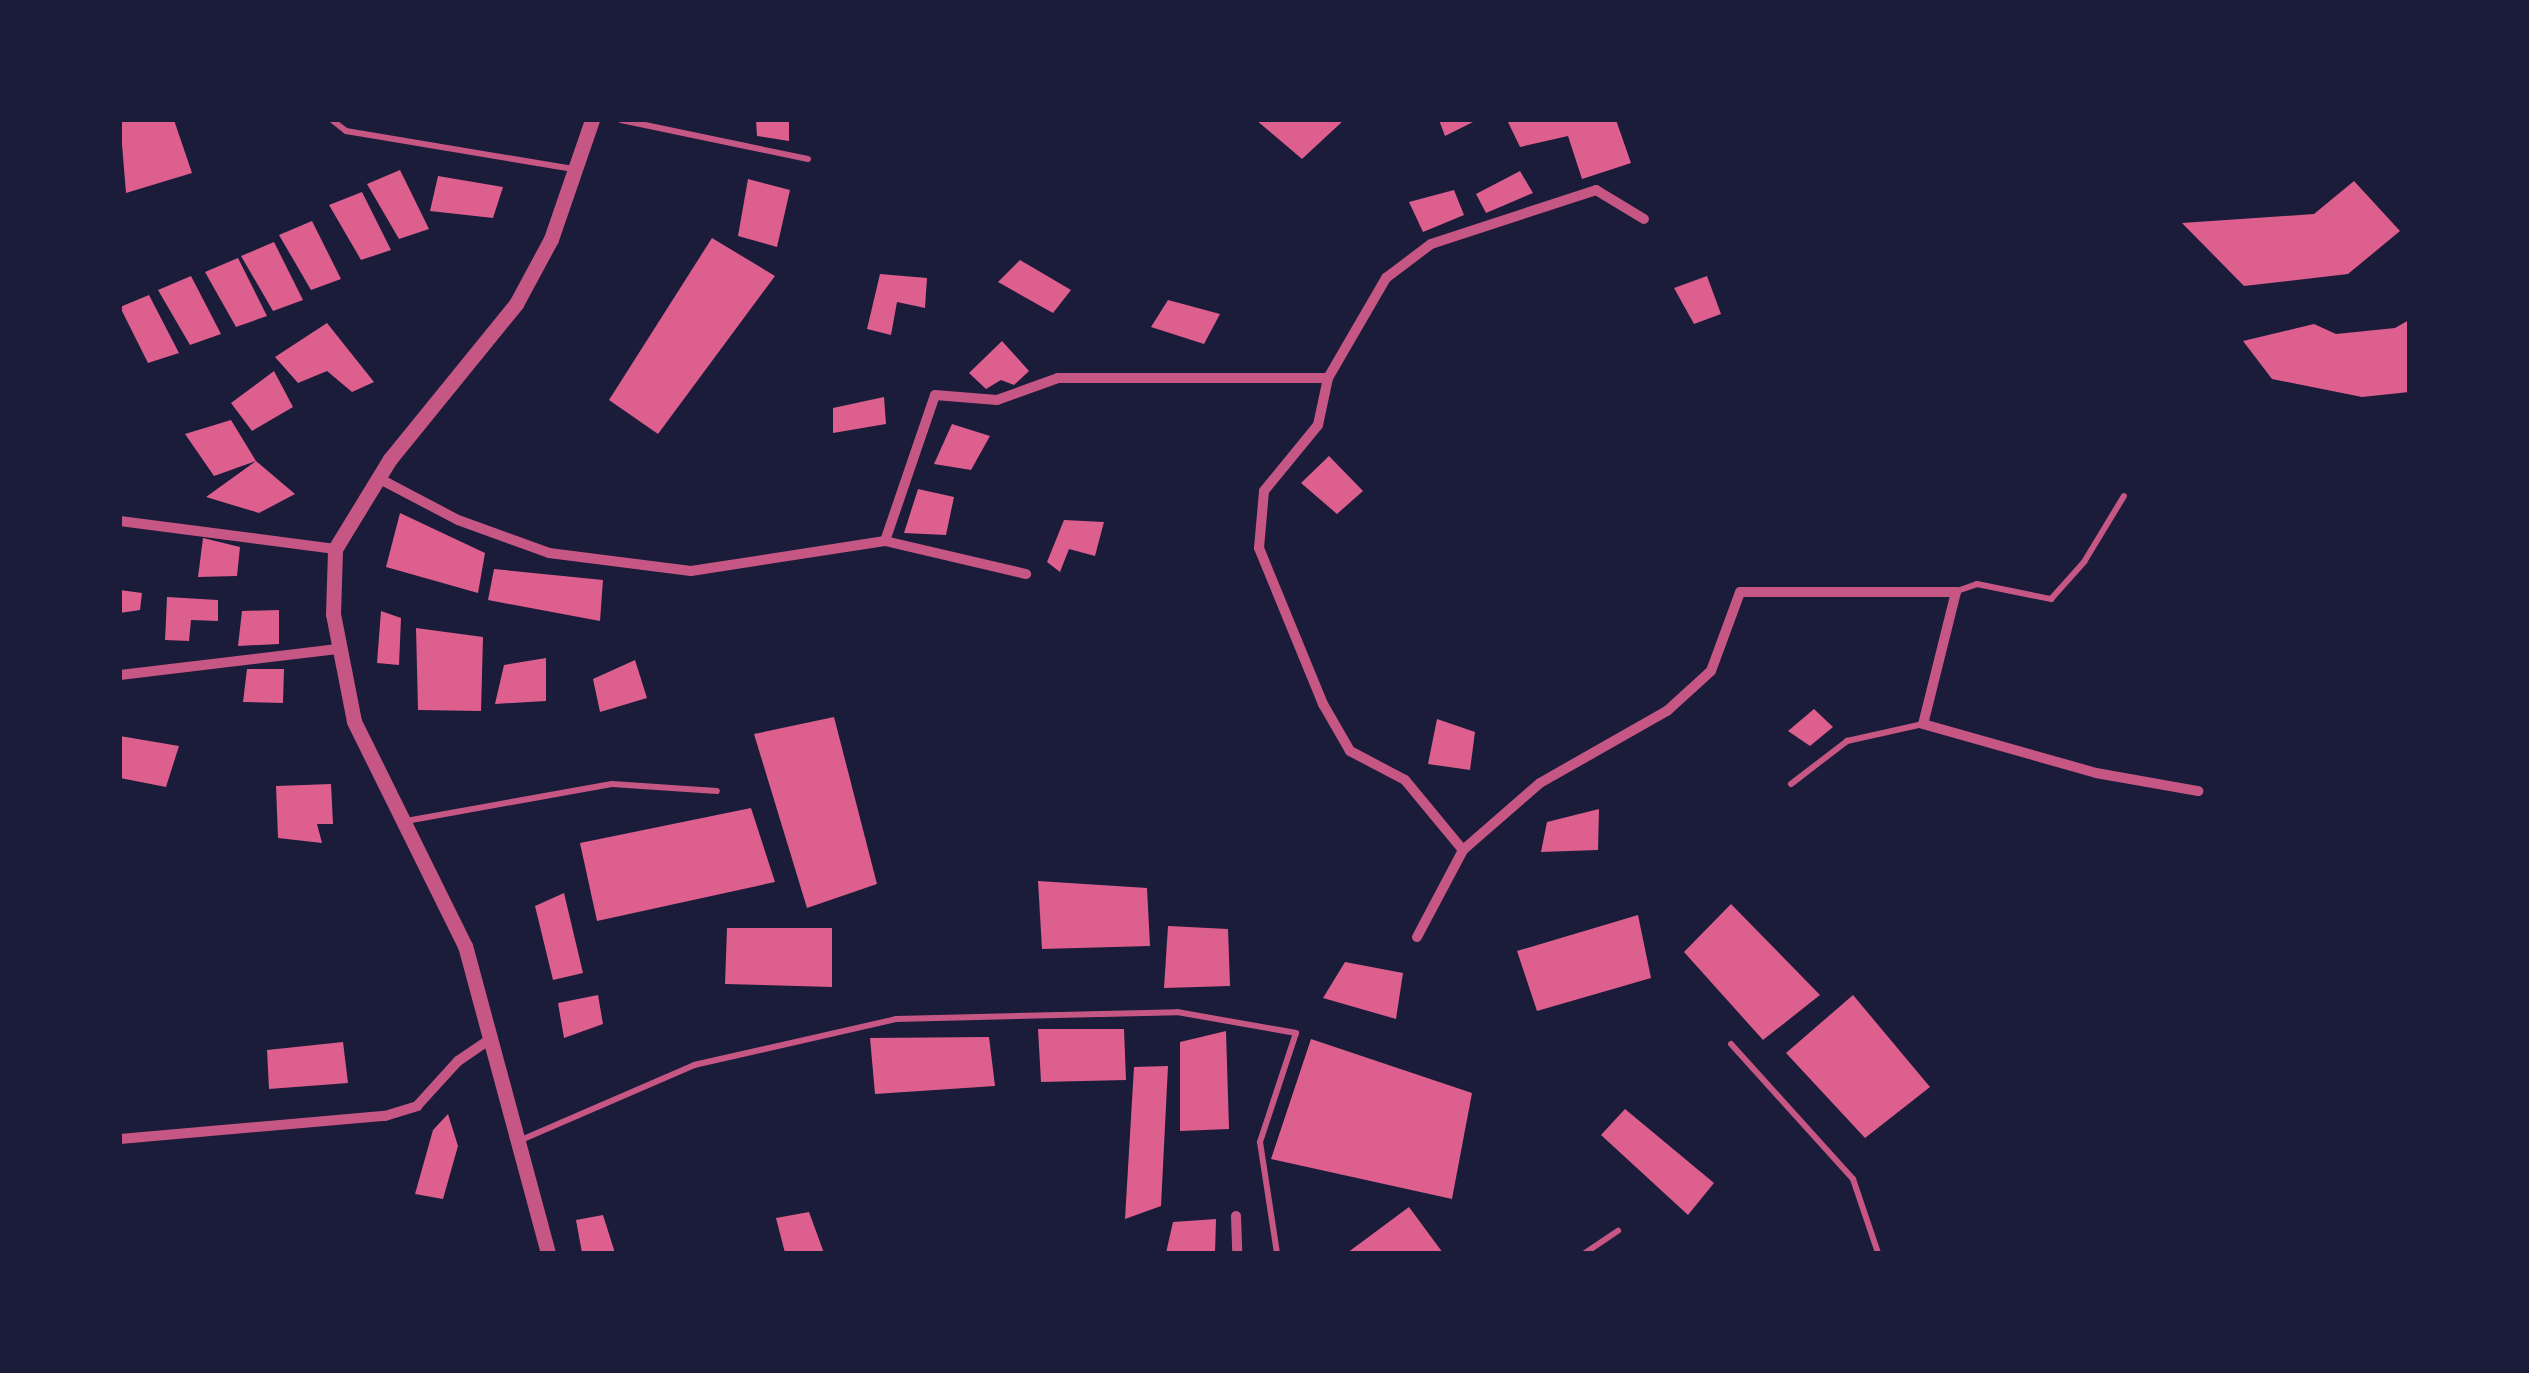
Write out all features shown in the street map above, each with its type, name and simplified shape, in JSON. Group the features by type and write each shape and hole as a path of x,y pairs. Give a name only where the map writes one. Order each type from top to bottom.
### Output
{"street":[{"path":"548,1253 493,1037 465,946 354,721 337,649 335,548 378,478 516,304 551,240 592,120"},
{"path":"1463,850 1405,780 1350,751 1323,704 1259,548 1264,491 1318,425 1328,378 1386,278 1431,244 1596,190 1644,219"},
{"path":"885,541 935,395 997,400 1058,378 1328,378"},
{"path":"378,478 458,520 549,553 691,571 885,541 1026,574"},
{"path":"120,520 335,548"},
{"path":"1417,937 1463,850 1540,782 1668,711 1711,671 1740,592 1956,592 1923,724 2096,773 2198,791"},
{"path":"120,674 337,649"},
{"path":"120,1139 386,1116 418,1106 458,1061 493,1037"},
{"path":"1236,1216 1237,1253"}],"lane":[{"path":"332,120 364,135 574,170"},
{"path":"621,120 808,159"},
{"path":"1956,592 1977,584 2051,599 2084,562 2124,496"},
{"path":"1791,784 1848,742 1923,724"},
{"path":"405,821 612,784 717,791"},
{"path":"520,1140 694,1065 896,1019 1177,1012 1296,1033 1260,1142 1278,1253"},
{"path":"1731,1044 1853,1179 1878,1253"},
{"path":"1584,1253 1618,1231"}],"building":[{"path":"120,120 174,120 192,173 126,193"},
{"path":"756,120 789,120 789,141 757,136"},
{"path":"1256,120 1344,120 1302,159"},
{"path":"1439,120 1477,120 1445,136"},
{"path":"1507,120 1616,120 1631,163 1582,179 1568,136 1520,147"},
{"path":"400,170 429,229 399,239 367,184"},
{"path":"1520,171 1533,193 1486,213 1476,194"},
{"path":"438,176 503,187 493,218 430,211"},
{"path":"748,179 790,190 777,247 738,236"},
{"path":"2354,181 2400,231 2348,274 2244,286 2182,223 2314,214"},
{"path":"1454,190 1464,215 1423,232 1409,202"},
{"path":"362,192 391,250 361,260 329,205"},
{"path":"312,221 341,279 311,290 279,235"},
{"path":"712,238 775,276 658,434 609,400"},
{"path":"274,242 303,300 273,311 241,256"},
{"path":"238,258 267,316 236,327 205,272"},
{"path":"1020,260 1071,290 1053,313 998,282"},
{"path":"880,274 927,278 925,308 897,302 891,335 867,329"},
{"path":"191,276 221,334 190,345 158,290"},
{"path":"1707,276 1721,314 1694,324 1674,288"},
{"path":"149,295 179,353 148,363 120,307"},
{"path":"1168,300 1220,314 1204,344 1151,327"},
{"path":"2409,320 2409,392 2362,397 2272,379 2243,341 2314,324 2336,334 2395,328"},
{"path":"327,323 374,382 352,392 327,371 298,383 275,357"},
{"path":"1002,341 1029,371 1014,385 1001,380 986,389 969,373"},
{"path":"274,371 293,407 252,431 231,403"},
{"path":"884,397 886,424 833,433 833,408"},
{"path":"231,420 256,461 214,476 185,434"},
{"path":"952,424 990,436 971,470 934,464"},
{"path":"1329,456 1363,491 1337,514 1301,483"},
{"path":"256,461 295,494 259,513 206,497"},
{"path":"918,489 954,497 946,535 904,533"},
{"path":"400,513 485,553 478,593 386,567"},
{"path":"1064,520 1104,522 1095,556 1069,549 1060,572 1047,562"},
{"path":"203,538 240,547 237,576 198,577"},
{"path":"494,569 603,580 600,621 488,600"},
{"path":"120,590 142,593 140,610 120,613"},
{"path":"167,597 218,600 218,621 191,620 189,641 165,640"},
{"path":"279,610 279,644 238,646 242,611"},
{"path":"381,611 401,618 399,665 377,663"},
{"path":"416,628 483,637 481,711 418,710"},
{"path":"546,658 546,701 495,704 504,665"},
{"path":"635,660 647,698 600,712 593,679"},
{"path":"247,669 284,669 283,703 243,702"},
{"path":"1814,709 1833,727 1810,746 1788,731"},
{"path":"834,717 877,884 807,908 754,734"},
{"path":"1437,719 1475,732 1470,770 1428,764"},
{"path":"120,736 179,746 166,787 120,778"},
{"path":"331,784 333,824 317,824 322,843 278,838 276,786"},
{"path":"751,808 775,882 597,921 580,843"},
{"path":"1599,809 1598,850 1541,852 1547,822"},
{"path":"1038,881 1147,888 1150,946 1042,949"},
{"path":"564,893 583,973 553,980 535,906"},
{"path":"1731,904 1820,995 1763,1040 1684,952"},
{"path":"1638,915 1651,978 1537,1011 1517,951"},
{"path":"1168,926 1228,929 1230,986 1164,988"},
{"path":"727,928 832,928 832,987 725,984"},
{"path":"1345,962 1403,973 1396,1019 1323,998"},
{"path":"598,995 603,1024 564,1038 558,1003"},
{"path":"1853,995 1930,1087 1865,1138 1786,1053"},
{"path":"1038,1029 1124,1029 1126,1080 1041,1082"},
{"path":"1226,1031 1229,1129 1180,1131 1180,1042"},
{"path":"989,1037 995,1086 875,1094 870,1038"},
{"path":"1311,1039 1472,1093 1452,1199 1271,1159"},
{"path":"343,1042 348,1083 269,1089 267,1050"},
{"path":"1168,1066 1161,1206 1125,1219 1134,1067"},
{"path":"1625,1109 1714,1183 1688,1215 1601,1135"},
{"path":"448,1114 458,1146 443,1199 415,1194 433,1130"},
{"path":"1409,1207 1443,1253 1347,1253"},
{"path":"809,1212 824,1253 785,1253 776,1218"},
{"path":"603,1215 615,1253 582,1253 576,1220"},
{"path":"1216,1219 1215,1253 1166,1253 1173,1222"}]}
